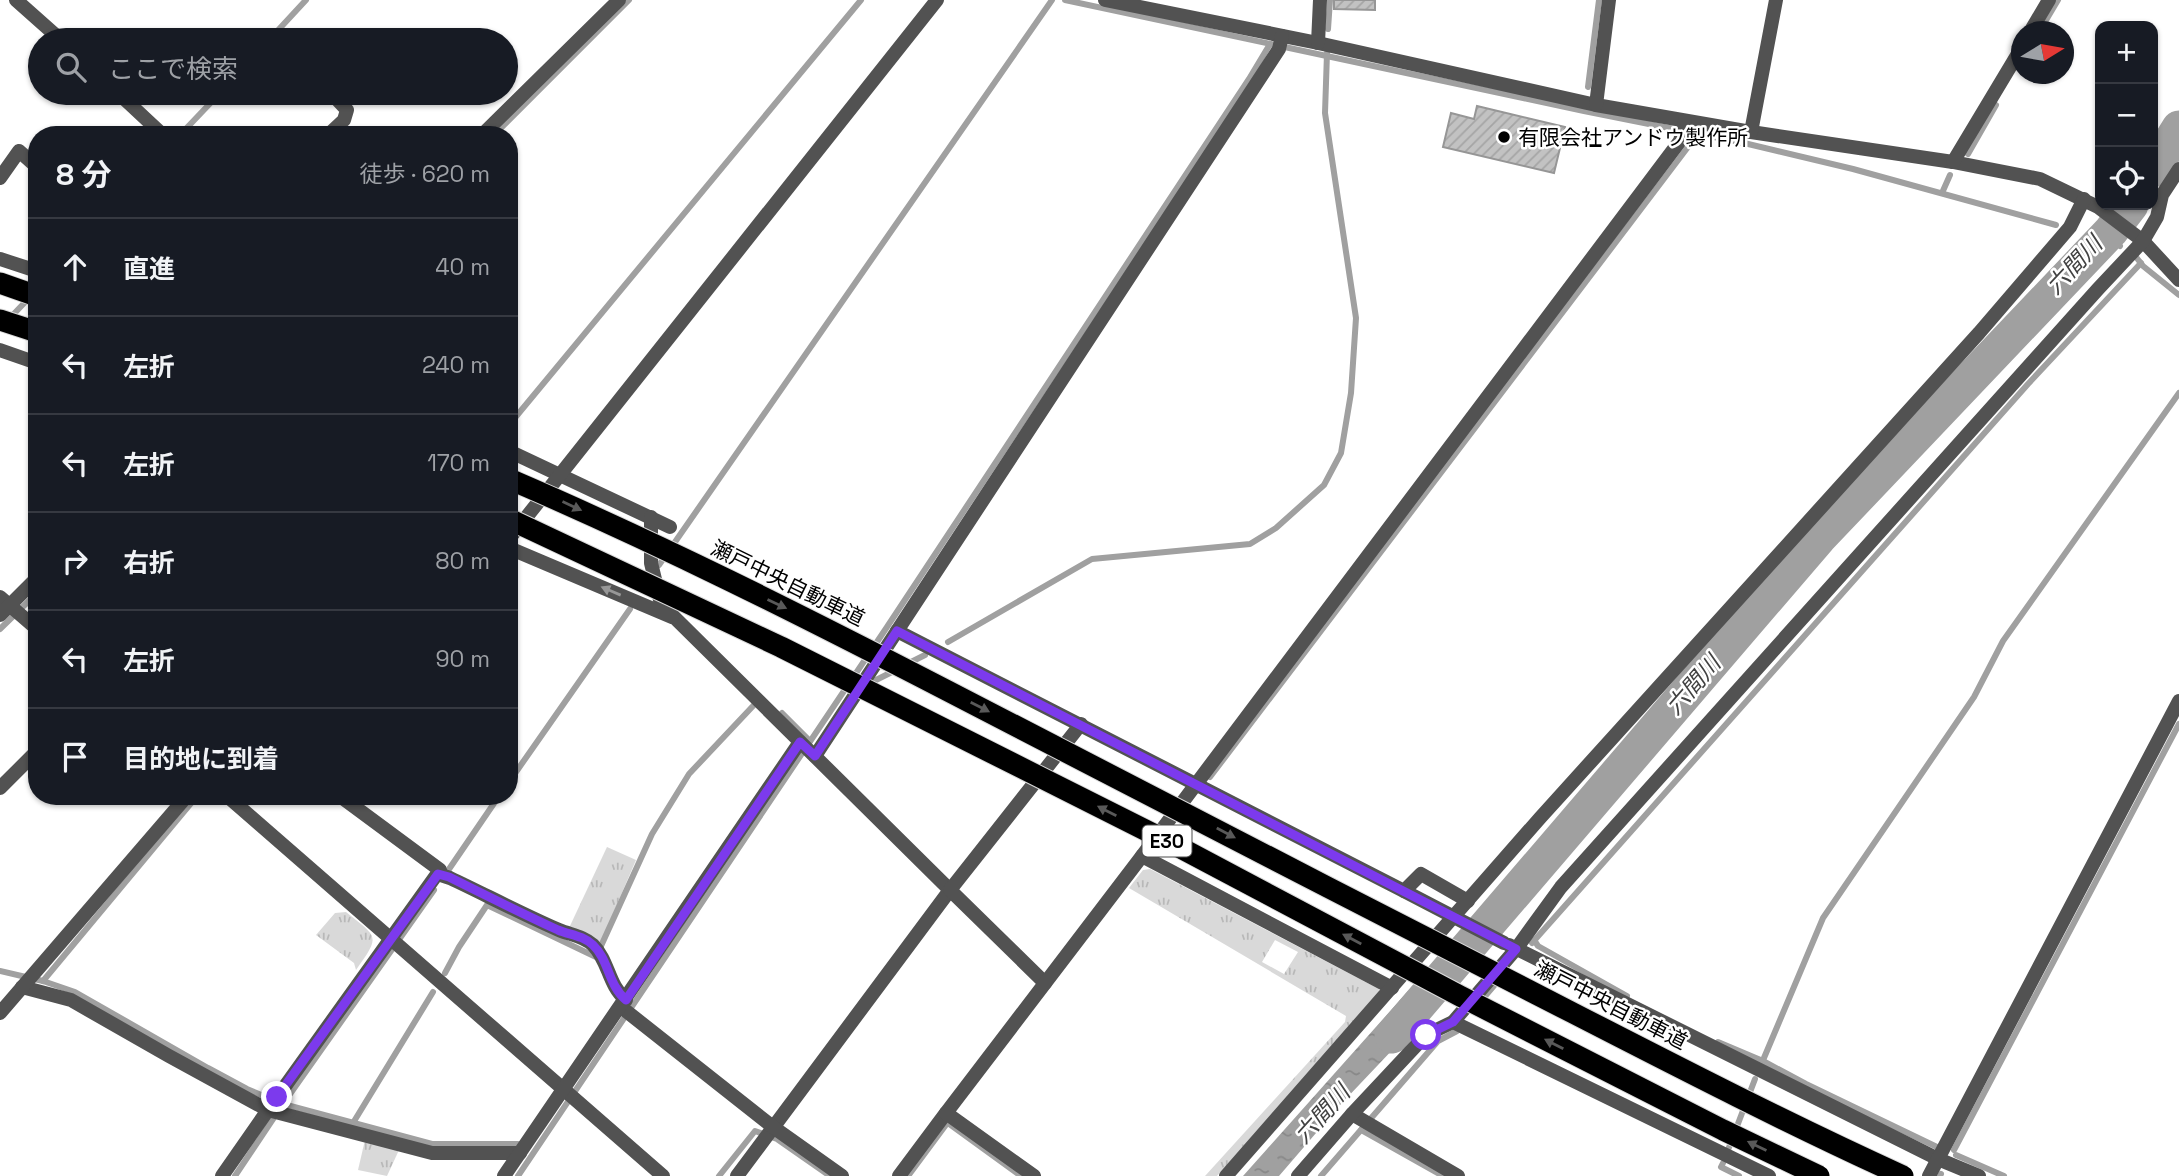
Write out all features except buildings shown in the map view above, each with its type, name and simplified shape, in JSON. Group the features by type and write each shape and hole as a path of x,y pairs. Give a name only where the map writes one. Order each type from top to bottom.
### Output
{"highway":[{"path":"0,283 28,293"},
{"path":"0,320 28,329"},
{"name":"瀬戸中央自動車道","path":"518,483 805,618 1520,986 1739,1097 1903,1176"},
{"name":"E30","path":"518,523 781,647 1177,846 1460,996 1711,1124 1819,1176"}],"street":[{"path":"16,0 48,28"},
{"path":"518,100 619,0"},
{"path":"518,526 937,0"},
{"path":"1105,0 1280,43 1318,43 1596,105 1684,128 1751,132 1953,162 2040,179 2098,207 2139,239 2179,280"},
{"path":"1318,43 1320,0"},
{"path":"1596,105 1609,0"},
{"path":"1751,132 1776,0"},
{"path":"2037,21 2049,0"},
{"path":"504,1176 569,1095 626,1008 807,748 897,631 1280,43"},
{"path":"1953,162 2011,64"},
{"path":"131,105 153,126"},
{"path":"338,126 344,120 347,110 342,105"},
{"path":"491,126 512,105"},
{"path":"899,1176 950,1115 1045,983 1684,128"},
{"path":"0,178 19,151 28,159"},
{"path":"1298,1176 1362,1120 1426,1035 1453,1022 1510,946 1561,887 2098,289 2157,218 2162,195 2179,169"},
{"path":"1226,1176 1540,818 1979,332 2070,227 2084,199"},
{"path":"0,258 28,267"},
{"path":"0,350 28,360"},
{"path":"518,455 670,527"},
{"path":"651,517 651,563 660,600 674,617 1045,983"},
{"path":"518,552 674,617"},
{"path":"28,588 9,608 28,622"},
{"path":"897,631 1510,946 1938,1159 1979,1176"},
{"path":"1929,1176 2179,701"},
{"path":"737,1176 950,890 1080,724"},
{"path":"0,788 28,760"},
{"path":"0,1013 179,805"},
{"path":"237,805 663,1176"},
{"path":"353,805 440,870 443,875 561,932 584,938 600,952 611,981 626,1008 770,1132 842,1176"},
{"path":"1142,856 1392,988"},
{"path":"1404,891 1421,874 1468,901"},
{"path":"222,1176 443,875"},
{"path":"28,981 71,1000 274,1107 432,1153 520,1153"},
{"path":"1453,1022 1769,1176"},
{"path":"950,1115 1034,1176"},
{"path":"1362,1120 1458,1176"}],"green space":[{"path":"607,847 636,860 600,944 569,928"},
{"path":"1150,869 1379,989 1380,994 1217,1176 1205,1176 1345,1022 1346,1016 1129,888 1143,870","holes":["1275,940 1298,952 1284,974 1262,962"]},
{"path":"346,912 365,927 372,938 369,950 356,970 354,963 316,935 335,913"},
{"path":"365,1140 399,1150 387,1176 358,1170"}],"water":[{"path":"1408,991 1434,1006 1341,1104 1279,1176 1243,1176"}],"waterway":[{"path":"280,28 306,0"},
{"path":"503,126 629,0"},
{"path":"518,414 861,0"},
{"path":"659,565 1052,0"},
{"path":"1065,0 1744,143 1853,169 2056,225"},
{"path":"1328,29 1330,0"},
{"path":"1588,87 1599,0"},
{"path":"2046,21 2058,0"},
{"path":"518,1176 887,627 1270,44"},
{"path":"948,642 1092,559 1250,544 1276,528 1324,485 1341,453 1351,393 1356,318 1325,113 1327,53"},
{"path":"189,126 209,105"},
{"path":"1968,154 1996,105"},
{"name":"六間川","path":"2158,162 2179,128"},
{"path":"1210,777 1688,147 1695,133"},
{"path":"1942,193 1950,175"},
{"name":"六間川","path":"1392,1036 1819,538 2111,231 2127,210"},
{"path":"2107,235 2120,246"},
{"path":"2077,247 2087,256"},
{"path":"2136,257 2143,266 2179,295"},
{"path":"1532,943 2028,384 2141,263"},
{"path":"9,319 28,299"},
{"path":"1761,1065 1823,918 1974,697 2003,641 2179,393"},
{"path":"0,629 28,602"},
{"path":"518,769 630,609"},
{"path":"905,665 925,655"},
{"path":"870,683 896,670"},
{"path":"445,973 487,905 596,957 652,834 689,774 753,706"},
{"path":"782,713 810,741"},
{"path":"1954,1150 2179,724"},
{"path":"43,981 190,805"},
{"path":"445,875 493,805"},
{"path":"235,1176 434,890"},
{"path":"1534,940 1538,946 1627,996"},
{"path":"0,971 75,992 208,1068 283,1104 432,1144 518,1144"},
{"path":"1480,1002 1498,981"},
{"path":"353,1123 433,992"},
{"path":"1321,1176 1438,1041 1457,1031"},
{"path":"1718,1042 1763,1061 1937,1147"},
{"path":"1728,1150 1755,1079"},
{"path":"908,1176 951,1118"},
{"path":"948,1123 1021,1176"},
{"path":"1361,1130 1443,1176"},
{"path":"719,1176 755,1131 777,1139 830,1176"},
{"path":"1956,1155 2004,1176"},
{"path":"1723,1163 1721,1167 1739,1176"}],"place":[{"name":"有限会社アンドウ製作所","path":"1504,137"}],"route":[{"path":"277,1097 438,874 561,932 584,938 602,955 611,981 626,1000 800,742 815,756 897,631 1516,949 1453,1022 1426,1035"}]}
